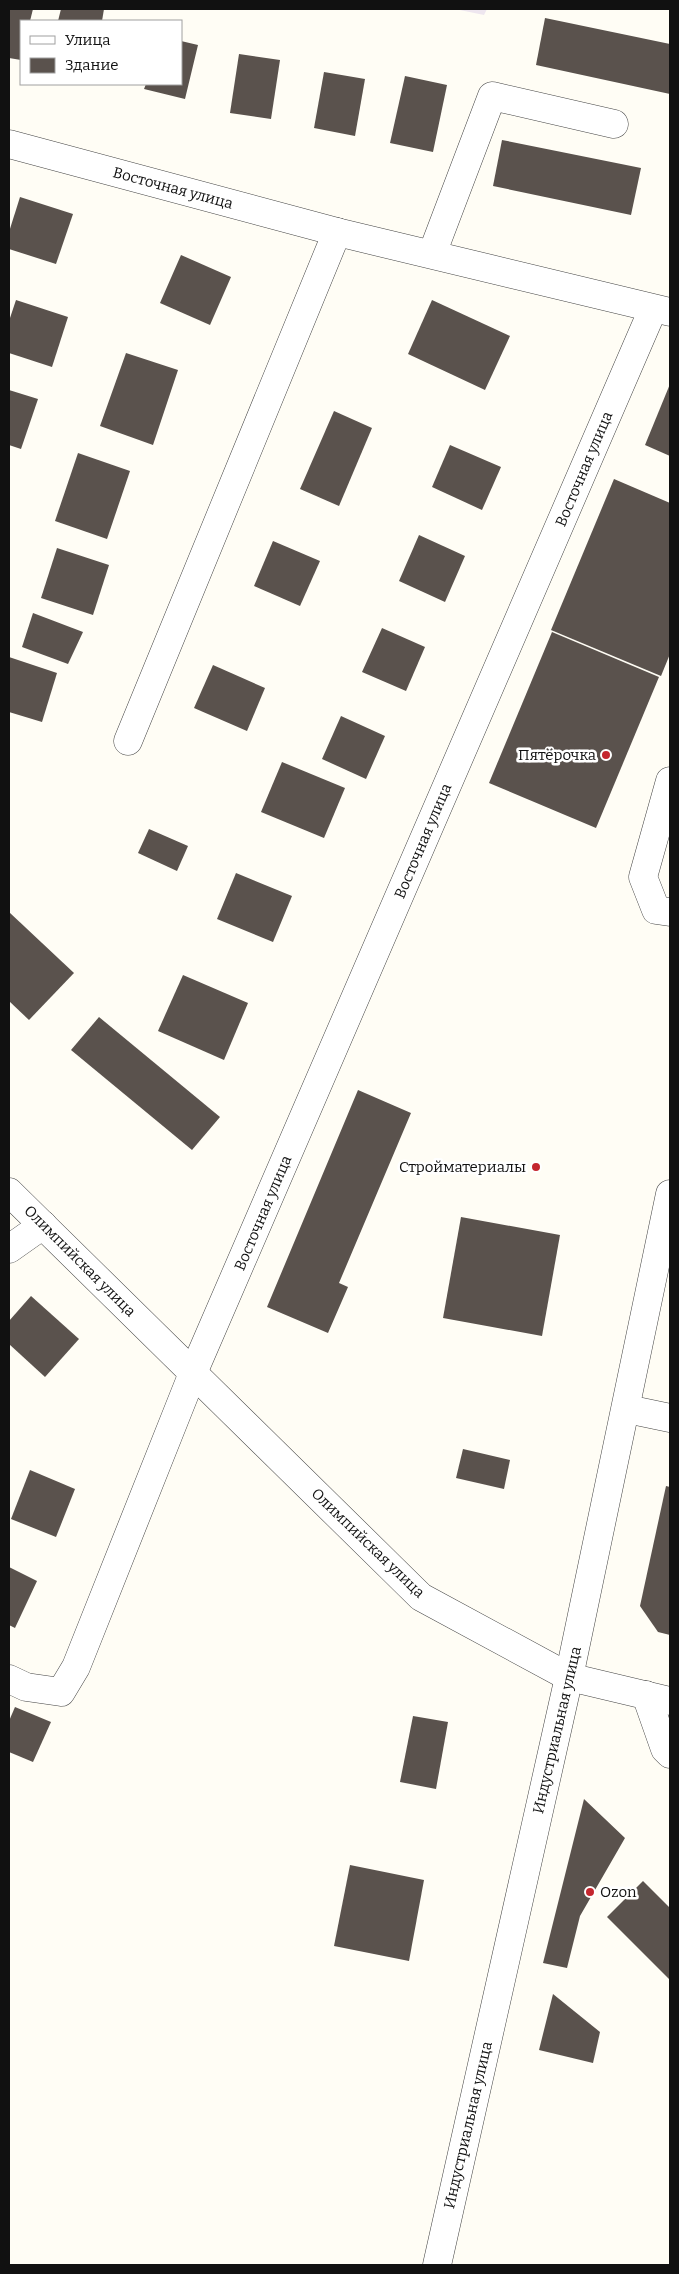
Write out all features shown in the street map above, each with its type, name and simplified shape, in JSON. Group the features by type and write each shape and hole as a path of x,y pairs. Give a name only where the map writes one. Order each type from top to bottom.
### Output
{"street":[{"path":"432,254 492,96 614,124"},
{"name":"Восточная улица","path":"9,144 337,232 662,310 194,1373"},
{"path":"128,741 337,232"},
{"path":"670,781 643,876 656,910 670,912"},
{"name":"Олимпийская улица","path":"9,1192 421,1597 569,1677 658,1698"},
{"name":"Индустриальная улица","path":"437,2265 569,1677 627,1409 670,1194"},
{"path":"9,1249 43,1225"},
{"path":"9,1679 26,1687 60,1692 76,1667 194,1373"},
{"path":"627,1409 670,1418"},
{"path":"658,1698 665,1749 670,1754"}],"shaded area":[{"path":"455,9 487,9 484,15"}],"building":[{"path":"9,9 33,9 30,20 20,20 20,60 9,58"},
{"path":"61,9 104,9 102,20 58,20"},
{"path":"545,18 670,44 670,94 536,65"},
{"path":"182,41 198,45 185,99 144,89 146,85 182,85"},
{"path":"239,54 280,60 271,119 230,113"},
{"path":"324,72 365,79 355,136 314,128"},
{"path":"405,76 447,85 433,152 390,143"},
{"path":"502,140 641,168 631,215 493,186"},
{"path":"20,197 73,214 56,264 9,249 9,232"},
{"path":"181,255 231,277 210,325 160,303"},
{"path":"16,300 68,317 52,367 9,353 9,321"},
{"path":"432,300 510,336 485,390 408,354"},
{"path":"126,353 178,370 153,445 100,426"},
{"path":"670,384 670,456 645,445"},
{"path":"9,390 38,399 21,449 9,445"},
{"path":"334,411 372,428 339,506 300,489"},
{"path":"450,445 501,467 482,510 432,487"},
{"path":"78,453 130,471 107,539 55,521"},
{"path":"614,479 670,503 670,654 661,676 551,630"},
{"path":"419,535 465,556 445,602 399,581"},
{"path":"273,541 320,561 300,606 254,586"},
{"path":"57,548 109,565 93,615 41,598"},
{"path":"33,613 83,632 68,664 22,647"},
{"path":"382,628 425,647 406,691 362,672"},
{"path":"552,632 659,677 596,828 489,783"},
{"path":"9,657 57,673 42,722 9,712"},
{"path":"213,665 265,688 247,731 194,708"},
{"path":"341,716 385,736 366,779 322,759"},
{"path":"282,762 345,788 324,838 261,812"},
{"path":"149,829 188,846 177,871 138,853"},
{"path":"236,873 292,896 273,942 217,919"},
{"path":"9,912 74,973 29,1020 9,1001"},
{"path":"183,975 248,1003 224,1060 158,1031"},
{"path":"99,1017 220,1117 192,1150 71,1050"},
{"path":"358,1090 411,1113 339,1283 348,1287 328,1333 267,1307"},
{"path":"461,1217 560,1235 542,1336 443,1318"},
{"path":"31,1296 79,1339 45,1377 9,1344 9,1321"},
{"path":"463,1449 510,1460 504,1489 456,1478"},
{"path":"30,1470 75,1489 56,1537 11,1519"},
{"path":"666,1486 670,1487 670,1635 658,1632 640,1606"},
{"path":"9,1567 37,1581 15,1628 9,1625"},
{"path":"15,1707 51,1722 33,1762 9,1752 9,1721"},
{"path":"413,1716 448,1722 436,1789 400,1782"},
{"path":"584,1799 625,1838 580,1916 567,1968 543,1963"},
{"path":"350,1865 424,1880 409,1961 334,1946"},
{"path":"643,1881 670,1908 670,1980 607,1917"},
{"path":"553,1994 600,2032 593,2063 539,2050"}],"place":[{"name":"Пятёрочка","path":"606,755"},
{"name":"Стройматериалы","path":"536,1167"},
{"name":"Ozon","path":"590,1892"}]}
